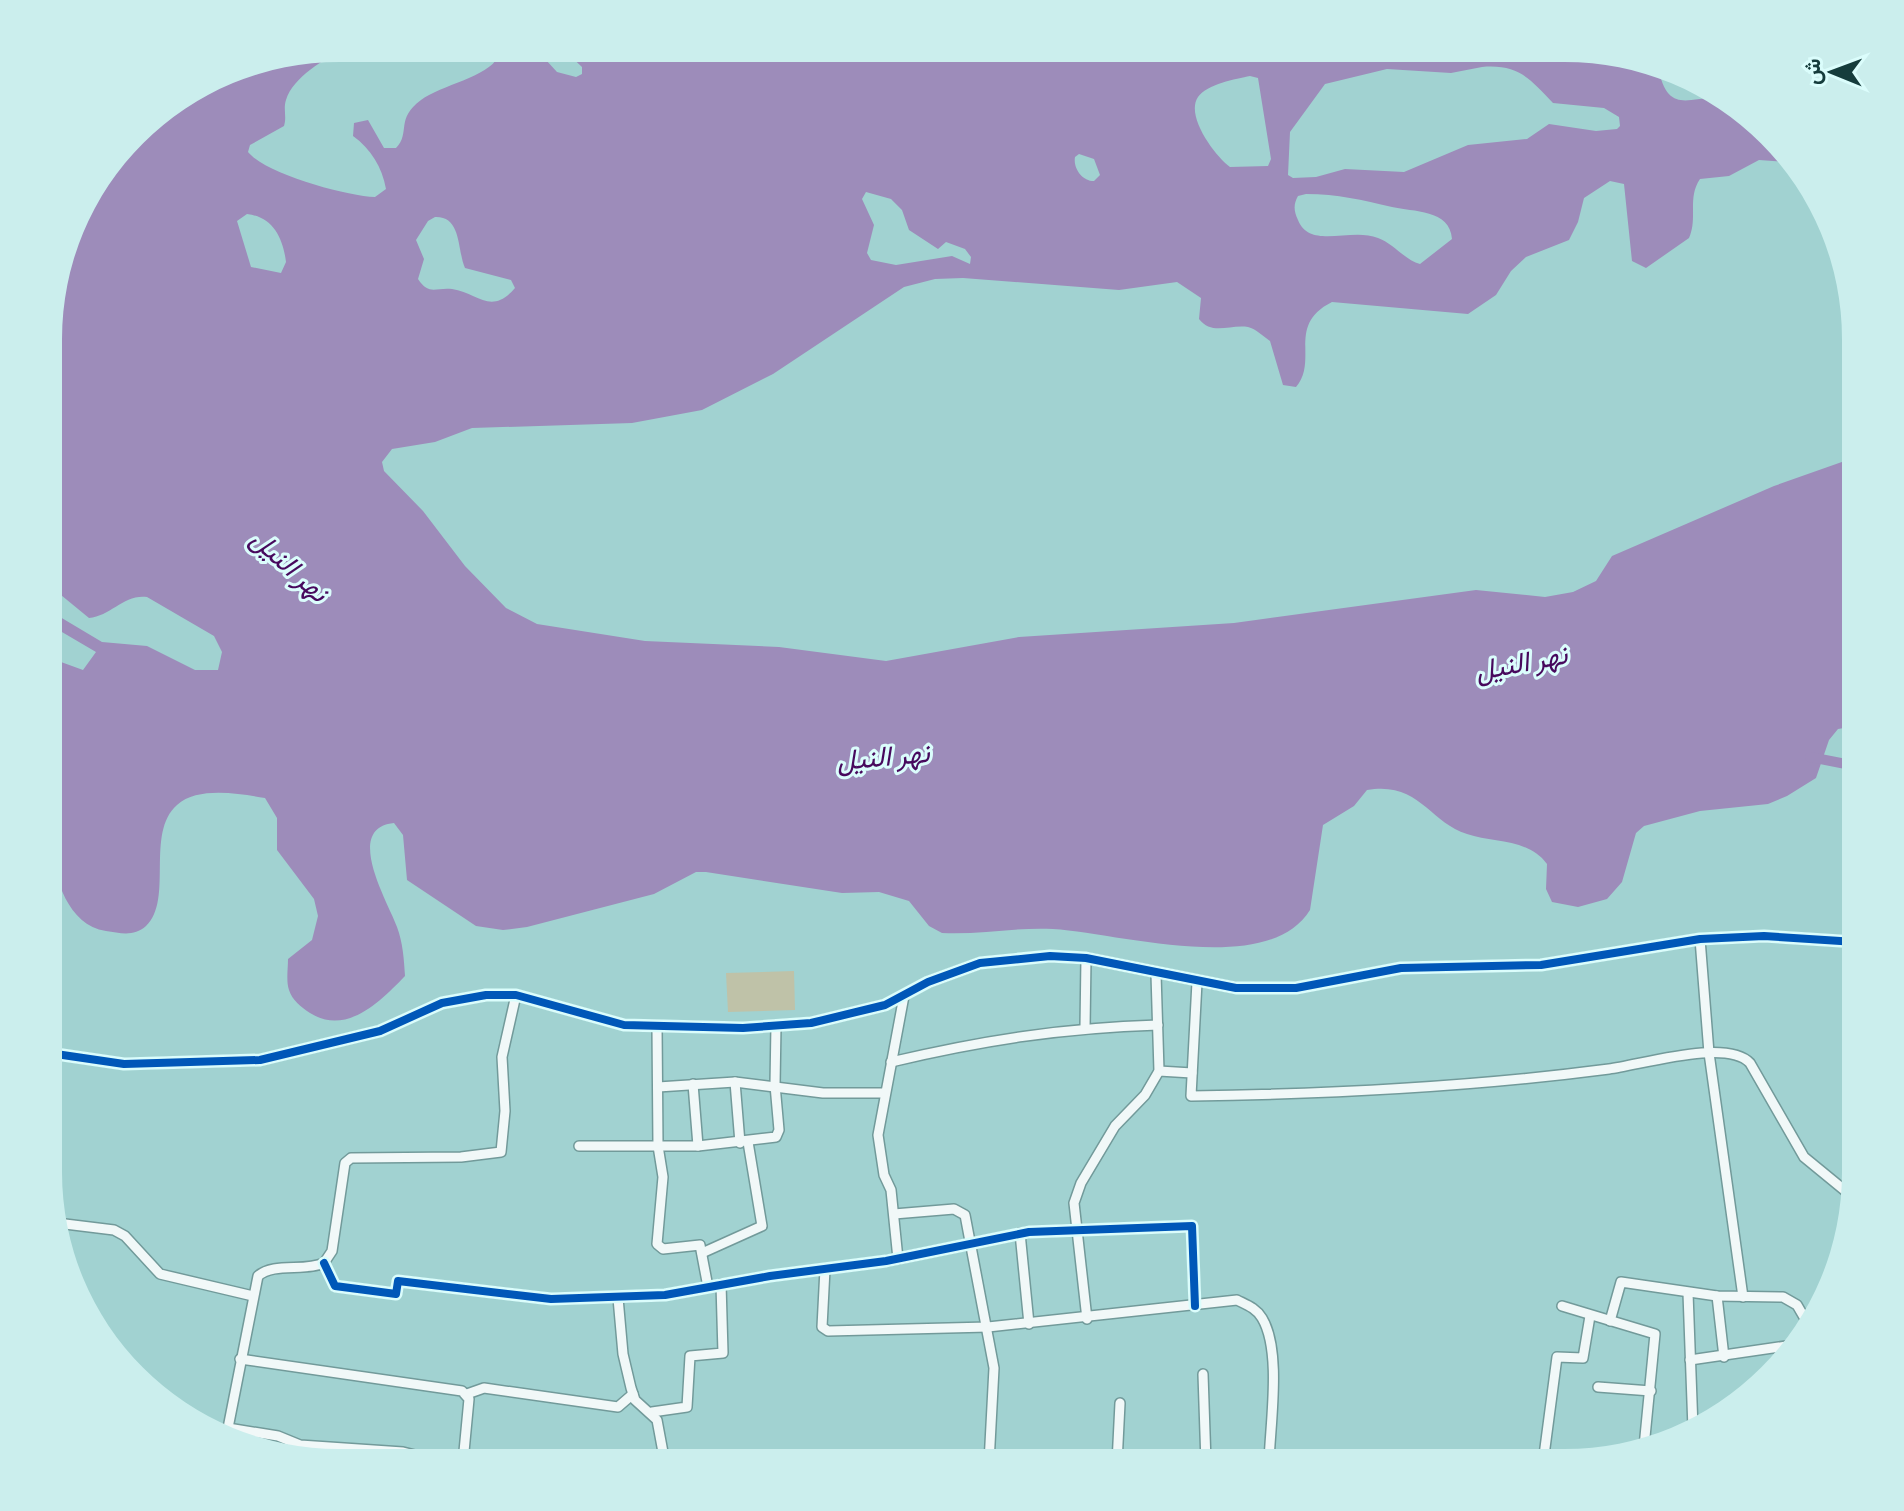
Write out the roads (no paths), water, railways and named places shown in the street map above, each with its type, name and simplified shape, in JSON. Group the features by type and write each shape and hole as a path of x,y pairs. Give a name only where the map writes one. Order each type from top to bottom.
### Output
{"street":[{"path":"63,1055 124,1064 260,1060 380,1031 442,1003 486,995 516,995 594,1019 657,1027 776,1025 847,1017 980,963 1050,956 1086,958 1236,988 1296,988 1401,968 1541,965 1700,939 1764,936 1841,941"},
{"path":"1700,939 1709,1053 1743,1297"},
{"path":"1085,1028 1086,958"},
{"path":"1087,1319 1074,1203 1081,1183 1115,1126 1145,1095 1159,1071 1156,974"},
{"path":"1197,982 1191,1096 1505,1081 1725,1052 1745,1057 1804,1157 1841,1187"},
{"path":"226,1424 253,1296 262,1272 306,1269 324,1263 332,1251 345,1163 351,1158 461,1157 501,1152 505,1111 502,1057 516,995"},
{"path":"898,1259 894,1214 878,1135 904,996"},
{"path":"579,1146 698,1146 744,1143 778,1134 776,1025"},
{"path":"891,1062 1000,1037 1085,1028 1158,1025"},
{"path":"657,1027 658,1146 663,1177 657,1244 663,1249 700,1245 708,1287"},
{"path":"1159,1071 1192,1073"},
{"path":"658,1087 735,1082 823,1093 885,1093"},
{"path":"702,1253 762,1226 735,1082"},
{"path":"693,1084 698,1146"},
{"path":"894,1214 960,1211 965,1215 988,1327 994,1377 990,1449"},
{"path":"67,1224 114,1230 125,1236 160,1274 253,1296"},
{"path":"324,1263 335,1286 396,1294 398,1281 551,1299 618,1298 676,1294 721,1284 898,1259 1020,1233 1192,1226 1195,1306"},
{"path":"1020,1233 1029,1324"},
{"path":"825,1269 824,1331 1029,1324 1237,1300 1253,1307 1269,1333 1272,1351 1269,1449"},
{"path":"1610,1321 1620,1282 1717,1296 1783,1297 1797,1305 1802,1314"},
{"path":"618,1298 623,1354 633,1394 643,1407 652,1412 687,1407 690,1356 723,1353 721,1284"},
{"path":"1688,1293 1692,1417"},
{"path":"1717,1296 1724,1357"},
{"path":"1562,1306 1655,1334 1645,1437"},
{"path":"1545,1449 1557,1357 1583,1358 1590,1316"},
{"path":"1690,1360 1779,1347"},
{"path":"240,1359 467,1394 484,1388 618,1407 633,1394"},
{"path":"1203,1374 1206,1449"},
{"path":"1598,1387 1651,1391"},
{"path":"464,1448 467,1394"},
{"path":"1118,1449 1120,1403"},
{"path":"652,1412 663,1448"},
{"path":"250,1434 278,1436 300,1445 344,1448"}],"water":[{"name":"نهر النيل","path":"494,62 548,62 557,72 576,77 582,74 582,67 577,62 1583,63 1619,67 1662,80 1669,94 1676,99 1703,99 1748,131 1777,161 1759,160 1729,176 1700,179 1694,193 1689,238 1646,268 1632,261 1624,184 1610,181 1584,198 1578,222 1569,240 1526,257 1511,271 1496,295 1468,314 1332,302 1310,321 1306,332 1305,366 1296,387 1283,385 1270,341 1248,327 1215,328 1204,324 1199,319 1201,298 1177,282 1119,290 963,278 935,279 904,287 773,374 702,410 632,423 472,428 435,442 392,449 382,462 384,471 423,511 465,566 506,608 537,624 645,641 779,647 886,661 1019,637 1234,623 1476,590 1545,597 1573,592 1596,581 1612,556 1774,486 1842,462 1842,728 1829,740 1816,778 1768,804 1700,811 1644,826 1636,833 1622,882 1607,899 1578,907 1552,902 1546,889 1547,864 1530,850 1467,834 1399,791 1367,790 1354,806 1323,825 1310,910 1290,931 1261,942 1228,947 1152,943 1053,929 942,933 929,926 909,901 879,892 842,893 706,872 696,872 654,894 527,927 503,930 476,926 407,880 403,835 394,823 379,828 372,838 370,852 373,868 399,933 405,976 362,1013 337,1021 323,1019 300,1006 288,986 288,959 312,940 318,916 314,899 277,850 277,818 265,798 207,793 177,805 168,817 163,832 160,884 154,914 146,926 137,932 106,931 93,927 73,910 63,891 62,663 83,670 96,652 62,632 62,618 102,642 147,646 195,670 218,670 222,652 214,636 147,597 131,599 89,618 62,596 64,303 71,268 83,233 119,171 171,119 201,99 250,77 303,64 321,63 295,84 290,92 286,100 284,126 250,145 248,152 289,176 346,193 375,197 386,189 384,181 379,166 353,136 354,123 368,120 384,148 396,148 403,137 408,113 421,100 485,70","holes":["1482,67 1515,71 1530,80 1553,103 1604,108 1619,117 1620,126 1596,131 1549,124 1527,139 1468,145 1404,172 1345,169 1316,177 1293,178 1288,175 1290,132 1325,84 1387,69 1451,73","1250,76 1258,78 1271,159 1268,166 1230,167 1210,145 1198,125 1195,105 1202,92 1215,85","1079,154 1094,159 1100,175 1094,181 1086,179 1079,173 1075,157","866,192 891,199 902,210 909,230 938,249 946,242 965,249 971,257 970,264 952,256 896,265 871,260 867,253 874,225 862,199","1329,195 1429,214 1445,222 1452,239 1420,264 1378,238 1312,234 1298,220 1295,208 1298,196","247,214 270,224 279,237 286,262 281,273 251,267 237,221","435,217 450,222 457,235 465,268 511,280 515,288 499,301 491,302 461,291 426,287 418,279 424,259 416,240 428,221"]}],"waterway":[{"path":"1810,757 1842,763"}]}
